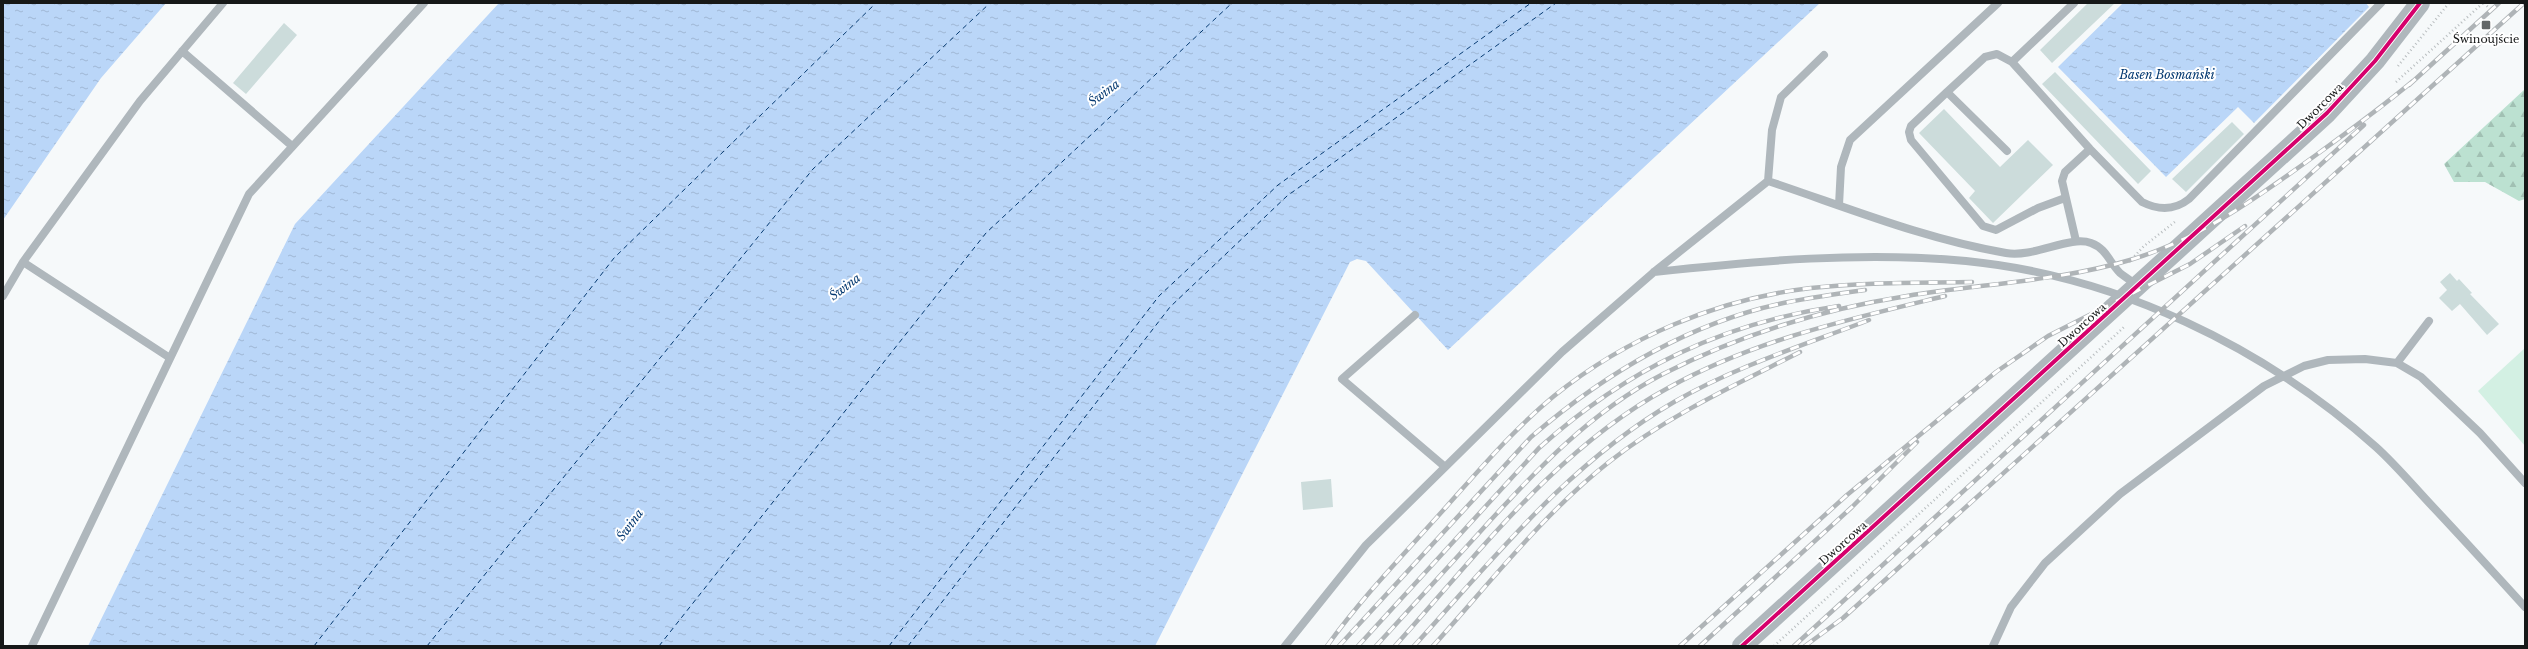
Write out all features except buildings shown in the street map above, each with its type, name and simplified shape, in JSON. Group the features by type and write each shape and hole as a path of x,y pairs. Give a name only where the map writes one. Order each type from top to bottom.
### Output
{"street":[{"name":"Dworcowa","path":"1742,646 2139,287 2341,100 2387,47 2420,3"}],"lane":[{"path":"3,296 23,262 140,101 223,3"},
{"path":"32,646 250,194 292,146 424,3"},
{"path":"1839,205 1841,167 1850,140 1998,3"},
{"path":"2012,62 2074,3"},
{"path":"2065,198 2038,208 1996,230 1983,226 1911,140 1909,132 1911,126 1985,57 1997,54 2012,62 2090,149 2142,202 2152,208 2164,209 2181,205 2381,3"},
{"path":"182,51 292,146"},
{"path":"1284,646 1366,544 1562,352 1654,272 1768,181 1772,130 1781,96 1824,55"},
{"path":"1947,92 2007,151"},
{"path":"2076,241 2062,181 2065,172 2090,149"},
{"path":"1768,181 1938,238 2008,254 2034,253 2076,241 2091,243 2105,251 2119,272 2139,287"},
{"path":"1654,272 1793,259 1900,258 1968,261 2034,272 2104,291 2167,314 2230,344 2300,387 2355,429 2409,480 2525,608"},
{"path":"23,262 170,358"},
{"path":"1415,315 1342,379 1444,466"},
{"path":"2397,363 2429,321"},
{"path":"1993,646 2011,607 2045,563 2120,494 2264,386 2304,366 2328,360 2365,359 2397,363 2421,377 2480,433 2525,483"}],"path":[{"path":"2396,82 2483,3 2488,7"},
{"path":"1774,646 2122,329"}],"green space":[{"path":"2525,89 2525,199 2519,201 2485,182 2454,182 2444,164"},
{"path":"2525,348 2525,446 2478,391"}],"water":[{"path":"3,3 166,3 101,78 3,220"},
{"name":"Świna","path":"499,3 1820,3 1448,350 1366,261 1357,259 1350,262 1155,646 88,646 295,224"},
{"name":"Basen Bosmański","path":"2123,3 2366,3 2369,7 2254,123 2238,107 2166,177 2058,67"}],"ferry route":[{"path":"314,646 614,258 876,3"},
{"path":"427,646 813,169 990,3"},
{"path":"659,646 986,233 1232,3"},
{"path":"889,646 1159,296 1278,185 1531,3"},
{"path":"908,646 1170,307 1287,196 1556,3"}],"railway":[{"path":"2409,85 2499,3"},
{"path":"1805,646 1843,618 2524,3"},
{"path":"1376,646 1500,510 1564,445 1611,406 1636,389 1663,374 1722,347 1782,325 1845,308 1907,296 2076,273 2130,260 2156,251 2204,229 2250,201 2341,137 2413,81"},
{"path":"1794,646 2364,125"},
{"path":"1680,646 1847,495 1996,372 2048,336 2190,264 2245,226"},
{"path":"1327,646 1385,574 1512,435 1554,396 1582,375 1612,356 1643,339 1708,311 1776,293 1811,288 1851,285 1972,282"},
{"path":"1339,646 1531,437 1558,414 1616,373 1678,339 1744,313 1779,304 1865,290"},
{"path":"1395,646 1521,505 1590,441 1628,413 1668,388 1701,371 1768,344 1874,313 1945,296"},
{"path":"1358,646 1539,448 1572,420 1607,395 1642,373 1678,354 1716,338 1755,324 1839,306"},
{"path":"1414,646 1504,546 1535,514 1600,453 1636,426 1697,389 1745,367 1869,320"},
{"path":"1433,646 1517,550 1562,504 1609,462 1654,430 1702,402 1800,352"},
{"path":"1700,646 1852,507 1917,442"}],"cycle path":[{"path":"1742,646 2327,113 2375,61 2420,3"}],"place":[{"name":"Świnoujście","path":"2486,25"}]}
